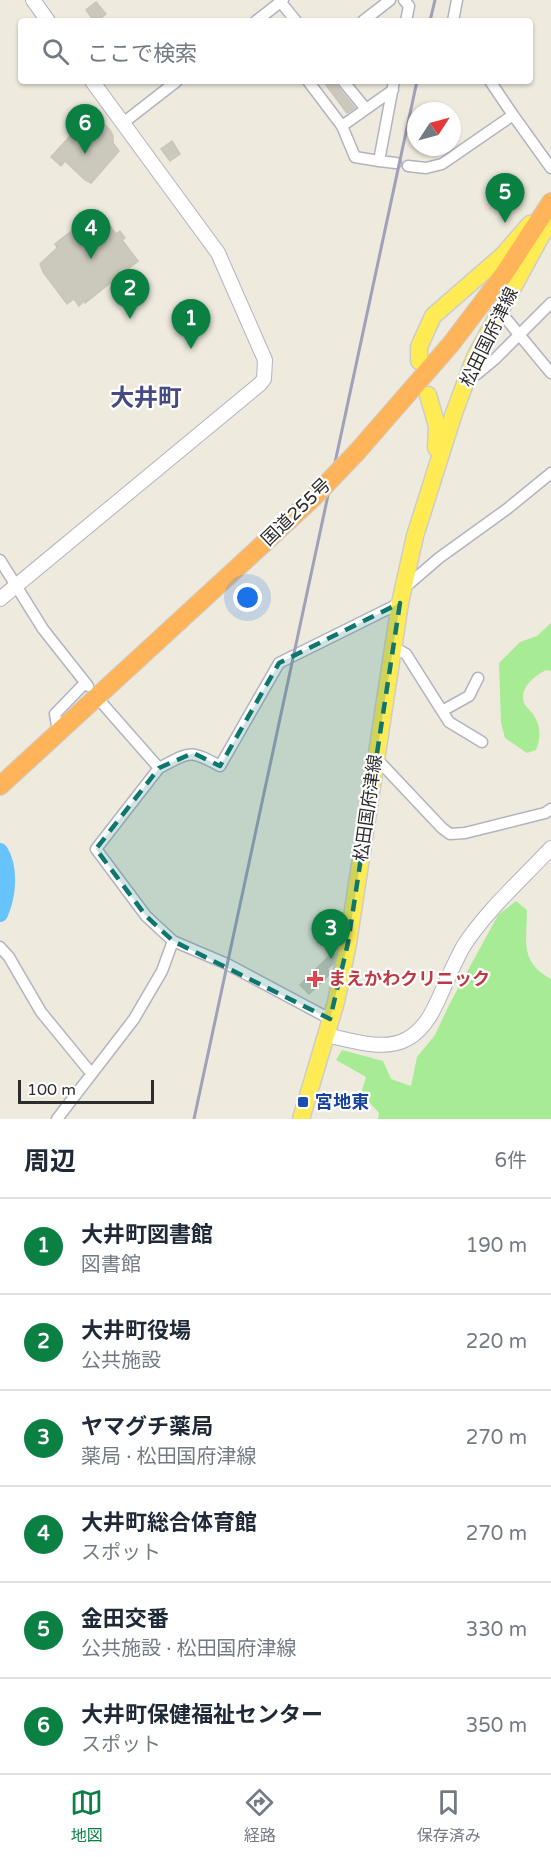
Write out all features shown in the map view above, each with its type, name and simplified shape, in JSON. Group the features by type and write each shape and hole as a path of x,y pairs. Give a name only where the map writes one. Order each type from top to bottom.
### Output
{"highway":[{"name":"国道255号","path":"0,786 312,498 357,452 451,344 504,274 551,201"}],"main road":[{"name":"松田国府津線","path":"419,361 422,340 433,316 503,255 551,201"},
{"name":"松田国府津線","path":"301,1119 336,1002 348,943 401,596 428,496 454,413 475,357 551,218"},
{"name":"松田国府津線","path":"428,395 438,437 428,496"}],"street":[{"path":"367,18 390,0"},
{"path":"405,0 409,6 407,18"},
{"path":"454,18 457,0"},
{"path":"36,1 46,18"},
{"path":"261,18 281,1 294,18"},
{"path":"0,599 264,379 265,360 225,265 94,84"},
{"path":"123,123 173,84"},
{"path":"310,84 342,126 355,157 396,163"},
{"path":"345,84 366,110"},
{"path":"492,84 551,168"},
{"path":"342,126 366,110 394,85"},
{"path":"379,162 394,85"},
{"path":"408,166 426,168 442,164 513,115"},
{"path":"518,278 524,282 504,317 551,373"},
{"path":"477,374 551,303"},
{"path":"551,472 507,509 439,558 401,596 279,663 220,766 193,753 184,754 159,768 96,849 146,916 172,941 227,964 328,1027 376,1044 405,1040 419,1031 433,1011 464,947 481,923 551,848"},
{"path":"0,560 43,629 87,685 55,714 58,732"},
{"path":"393,647 406,654 449,722 482,742"},
{"path":"442,711 469,696 478,678"},
{"path":"101,702 159,768"},
{"path":"376,758 450,834 465,833 545,813 551,809"},
{"path":"57,1119 134,1019 162,971 172,941"},
{"path":"0,947 9,957 41,1012 91,1073"}],"highlighted area":[{"path":"400,603 348,943 330,1019 173,941 146,916 96,849 159,768 193,753 220,766 279,663"}],"green space":[{"path":"551,623 551,671 546,670 537,675 526,687 523,697 524,703 536,718 539,732 536,750 527,753 505,738 501,723 499,663 520,642 537,636"},
{"path":"516,901 527,910 526,941 529,957 541,972 551,979 551,1119 378,1119 379,1113 361,1093 366,1077 336,1060 342,1050 383,1061 391,1079 411,1086 417,1057 435,1035 498,915"}],"building":[{"path":"96,2 106,14 101,18 92,18 86,10"},
{"path":"325,84 337,84 355,108 347,113"},
{"path":"82,123 89,128 99,124 105,125 110,130 113,143 119,151 91,183 65,161 61,166 51,157"},
{"path":"172,141 180,154 170,161 161,149"},
{"path":"98,210 116,234 120,231 125,238 122,240 138,261 85,303 84,301 79,306 74,299 67,304 43,272 40,264 57,248 55,244"},
{"name":"まえかわクリニック","path":"333,952 335,954 333,964 327,969 331,973 309,994 300,985"}],"waterway":[{"path":"0,851 7,874 5,899 0,914"}],"railway":[{"path":"431,18 435,0"},
{"path":"194,1119 416,84"}],"place":[{"name":"大井町保健福祉センター","path":"85,154"},
{"name":"金田交番","path":"505,223"},
{"name":"大井町総合体育館","path":"91,259"},
{"name":"大井町役場","path":"130,319"},
{"name":"大井町図書館","path":"191,349"},
{"name":"ヤマグチ薬局","path":"331,959"},
{"name":"まえかわクリニック","path":"315,979"},
{"name":"宮地東","path":"303,1102"}],"district":[{"name":"大井町","path":"146,398"}]}
